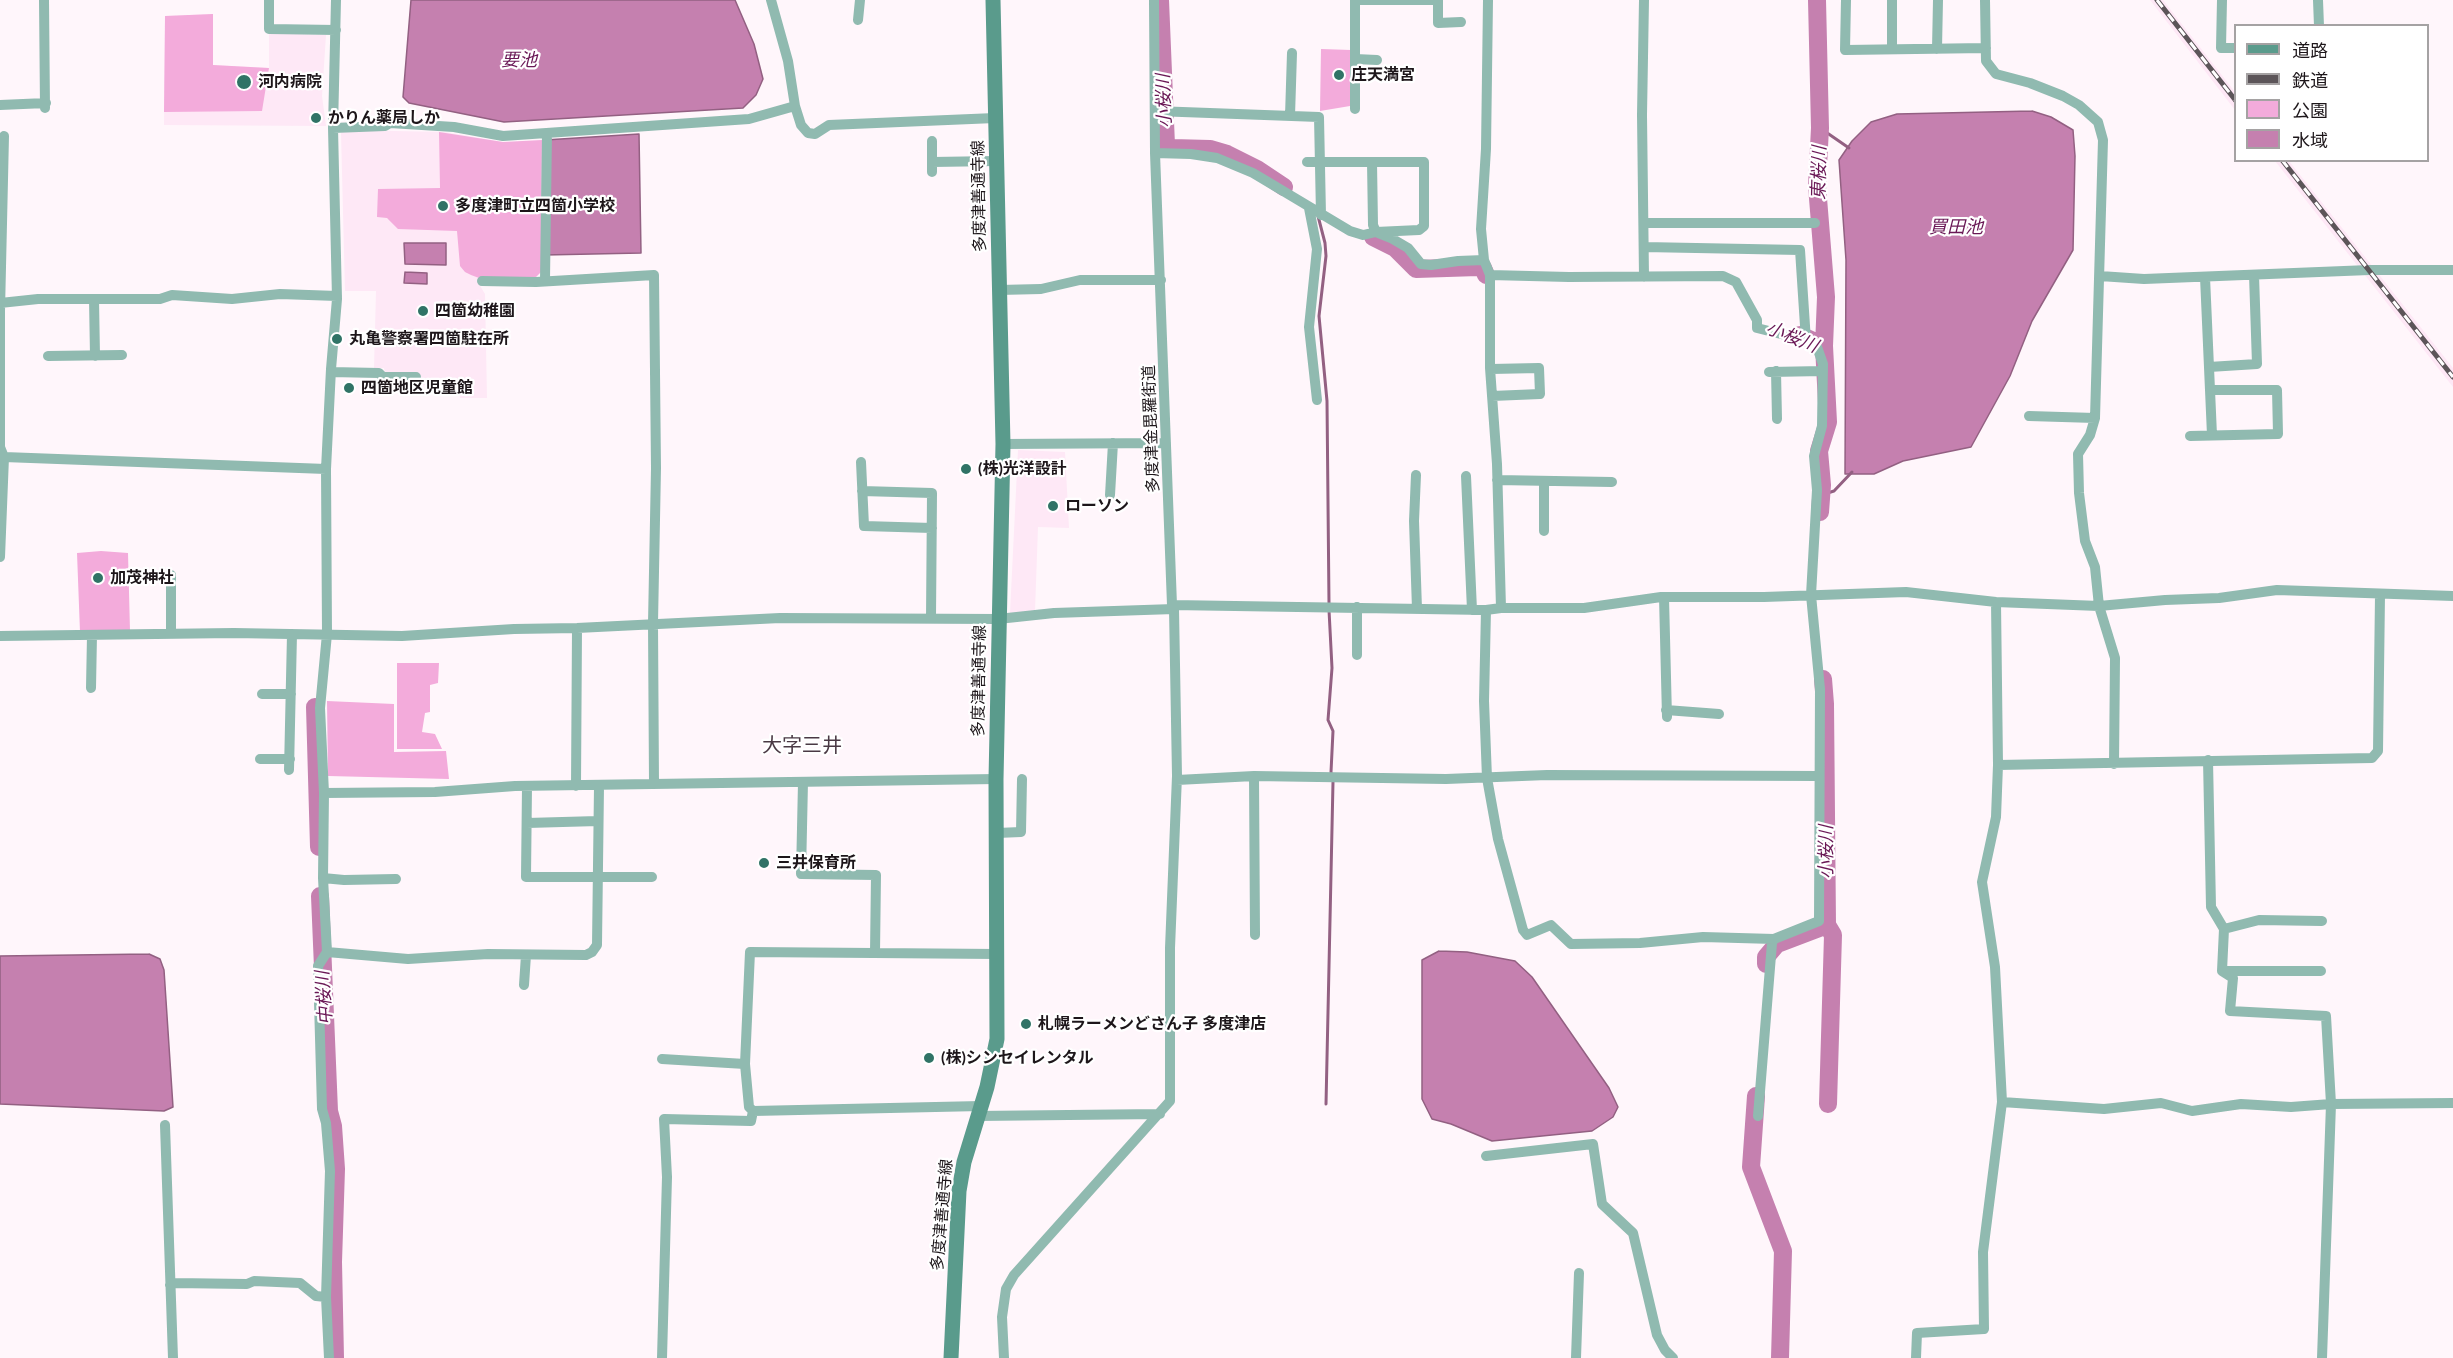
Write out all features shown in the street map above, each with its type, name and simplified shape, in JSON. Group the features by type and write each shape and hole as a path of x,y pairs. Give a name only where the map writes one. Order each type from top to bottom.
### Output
{"main road":[{"name":"多度津善通寺線","path":"951,1358 959,1191 964,1162 997,1039 996,779 1003,444 993,0"}],"street":[{"path":"0,105 46,105 44,0"},
{"path":"269,0 269,29 336,30"},
{"path":"329,1358 326,1297 330,1171 326,1123 322,1108 318,966 324,957 324,793 320,708 327,634 326,469 337,296 333,128 336,0"},
{"path":"771,0 788,61 795,106 801,125 808,133 815,134 829,126 995,118"},
{"path":"858,20 860,0"},
{"name":"多度津金毘羅街道","path":"1154,0 1155,153 1178,780 1170,948 1170,1101 1160,1114"},
{"path":"1355,109 1355,0 1438,0 1438,23 1461,22"},
{"path":"1488,0 1486,149 1481,229 1484,260 1490,274 1491,369 1501,608"},
{"path":"1644,0 1642,115 1644,277"},
{"path":"1846,0 1845,50 1986,48"},
{"path":"1892,0 1892,49"},
{"path":"1937,49 1938,0"},
{"path":"1985,0 1986,62 1996,74 2030,83 2063,96 2086,110 2098,122 2103,140 2095,418 2090,435 2078,454 2085,541 2095,567 2099,606 2115,658 2114,764"},
{"path":"2222,0 2221,48 2234,48"},
{"path":"2318,0 2319,24"},
{"path":"1290,116 1296,76 1292,53"},
{"path":"1355,59 1377,60"},
{"path":"333,128 385,126 390,123 454,127 503,136 749,119 795,106"},
{"path":"1155,111 1319,117 1321,215"},
{"path":"545,280 547,133"},
{"path":"0,557 4,457 0,447 0,303 4,136"},
{"path":"932,141 932,167 996,161"},
{"path":"1155,153 1191,154 1217,158 1253,173 1321,215 1362,235 1419,230 1424,226 1424,162 1307,162"},
{"path":"1372,162 1373,225 1376,232 1408,248 1421,264 1484,260"},
{"path":"1309,208 1317,249 1309,327 1317,400"},
{"path":"1644,223 1815,223"},
{"path":"1644,247 1800,250 1806,338"},
{"path":"2100,276 2144,279 2453,270"},
{"path":"1486,610 1484,701 1487,778 1498,839 1523,930 1527,935 1551,925 1571,944 1640,943 1703,937 1772,945 1819,921 1820,689 1811,595 1817,490 1815,456 1822,426 1823,363 1817,347 1806,338 1757,324 1736,282 1724,276 1569,277 1490,274"},
{"path":"482,282 536,282 654,275 656,468 653,623 654,784"},
{"path":"2209,366 2257,364 2254,275"},
{"path":"2205,277 2212,435"},
{"path":"999,290 1041,289 1080,280 1161,280"},
{"path":"0,303 38,299 160,299 172,295 232,299 280,294 337,296"},
{"path":"94,299 95,356"},
{"path":"48,356 122,356"},
{"path":"1491,369 1539,368 1539,394 1492,396"},
{"path":"1777,419 1773,371 1823,371"},
{"path":"331,372 379,373 383,377 416,377"},
{"path":"2190,436 2278,434 2277,390 2210,390"},
{"path":"2029,416 2053,422 2095,418"},
{"path":"1110,495 1113,443"},
{"path":"1003,444 1166,443"},
{"path":"4,457 326,469"},
{"path":"861,462 864,526 932,528"},
{"path":"1416,475 1414,521 1417,609"},
{"path":"1466,476 1463,500 1465,556 1472,610"},
{"path":"1497,480 1612,482"},
{"path":"1544,481 1544,531"},
{"path":"862,491 932,493 931,618"},
{"path":"171,575 171,634"},
{"path":"0,636 327,634 402,636 780,618 998,619 1054,613 1173,607 1357,607 1472,610 1584,608 1664,597 1906,592 1996,602 2099,606 2219,598 2277,590 2453,596"},
{"path":"1998,765 2372,758 2378,751 2380,595"},
{"path":"1664,597 1666,714 1719,714"},
{"path":"1916,1358 1917,1333 1984,1329 1983,1252 2002,1102 1995,967 1982,882 1996,817 1998,765 1996,602"},
{"path":"1357,607 1357,655"},
{"path":"576,786 577,628"},
{"path":"260,759 290,764 292,634"},
{"path":"91,688 92,635"},
{"path":"262,694 291,694"},
{"path":"2208,760 2211,907 2224,928 2222,971"},
{"path":"1178,780 1254,776 1487,778 1547,775 1819,776"},
{"path":"1254,776 1255,935"},
{"path":"324,793 435,792 527,786 996,779"},
{"path":"997,833 1021,832 1022,780"},
{"path":"803,782 801,874 876,875 875,953"},
{"path":"527,786 526,877 652,878"},
{"path":"324,957 408,959 586,955 592,952 597,945 599,786"},
{"path":"527,824 598,821"},
{"path":"323,878 396,879"},
{"path":"2224,928 2259,920 2322,921"},
{"path":"1758,1116 1772,945"},
{"path":"998,954 750,952 745,1064 749,1107 753,1111 1160,1114"},
{"path":"524,985 526,955"},
{"path":"2222,971 2320,971"},
{"path":"2222,971 2233,978 2230,1011 2326,1016 2331,1104 2322,1358"},
{"path":"662,1059 745,1064"},
{"path":"2002,1102 2104,1109 2161,1103 2192,1111 2241,1104 2291,1107 2331,1104 2453,1103"},
{"path":"662,1358 667,1177 664,1119 751,1121 753,1111"},
{"path":"1004,1358 1002,1317 1006,1289 1014,1275 1160,1114"},
{"path":"165,1125 173,1358"},
{"path":"1486,1156 1593,1144 1602,1204 1633,1233 1657,1335 1665,1350 1673,1358"},
{"path":"1576,1358 1579,1274"},
{"path":"170,1285 174,1282 300,1283 312,1294 326,1297"}],"shaded area":[{"path":"2150,0 2163,0 2234,91 2234,109"},
{"name":"河内病院","path":"213,14 213,65 269,68 269,33 326,35 322,96 326,126 164,125 165,16"},
{"name":"多度津町立四箇小学校","path":"345,130 445,132 515,142 479,284 485,294 487,398 460,398 458,387 416,385 415,373 385,373 384,368 374,368 376,291 345,291 341,133"},
{"path":"2276,162 2290,162 2453,368 2453,387"},
{"path":"1018,450 1065,452 1069,528 1038,527 1035,611 1010,613"}],"green space":[{"path":"213,14 213,65 269,68 262,111 164,112 165,16"},
{"path":"1321,49 1351,50 1350,106 1320,111"},
{"path":"439,132 503,142 542,140 541,272 534,279 479,278 471,275 460,266 457,231 398,229 387,218 377,217 378,189 440,188"},
{"path":"101,551 128,553 130,631 80,632 77,553"},
{"path":"397,663 439,663 438,683 430,685 430,712 425,713 422,732 435,734 442,749 397,749"},
{"path":"327,701 394,704 394,752 446,751 449,779 328,776"}],"water":[{"name":"要池","path":"411,0 735,0 754,44 763,79 756,95 743,108 504,122 409,103 403,97"},
{"name":"買田池","path":"2032,111 2051,117 2073,130 2075,156 2073,250 2032,321 2010,376 1971,447 1903,461 1874,474 1845,474 1846,260 1839,160 1852,141 1871,122 1897,114"},
{"path":"639,134 641,253 544,255 545,140"},
{"path":"404,243 446,243 446,265 405,264"},
{"path":"405,272 427,273 427,284 404,283"},
{"path":"1439,951 1467,952 1515,961 1532,977 1609,1088 1618,1107 1613,1117 1592,1131 1492,1141 1451,1124 1432,1119 1422,1099 1422,960"},
{"path":"149,954 160,959 164,970 173,1107 164,1111 0,1104 0,956"}],"waterway":[{"name":"小桜川","path":"1160,0 1166,145 1172,148 1210,149 1227,154 1257,169 1284,187"},
{"name":"東桜川","path":"1817,0 1820,128 1817,186 1826,297 1824,346"},
{"path":"1820,128 1849,148"},
{"path":"1318,216 1326,256 1319,316 1327,401 1329,604"},
{"name":"小桜川","path":"1373,237 1395,248 1416,269 1478,267 1483,268 1486,275"},
{"name":"小桜川","path":"1800,335 1824,346 1828,422 1819,451 1822,485 1820,512"},
{"path":"1821,495 1834,491 1852,472"},
{"path":"1326,1104 1333,782 1331,772 1333,731 1328,720 1332,668 1329,610"},
{"name":"小桜川","path":"1823,679 1827,925 1833,935 1828,1104"},
{"name":"中桜川","path":"315,707 319,847"},
{"name":"中桜川","path":"320,896 329,1111 333,1126 336,1169 333,1262 335,1358"},
{"path":"1766,964 1766,957 1777,944 1827,925"},
{"path":"1756,1096 1751,1167 1783,1251 1780,1358"}],"railway":[{"path":"2157,0 2234,98"},
{"path":"2284,162 2453,377"}],"place":[{"name":"庄天満宮","path":"1339,75"},
{"name":"河内病院","path":"244,82"},
{"name":"かりん薬局しか","path":"316,118"},
{"name":"多度津町立四箇小学校","path":"443,206"},
{"name":"四箇幼稚園","path":"423,311"},
{"name":"丸亀警察署四箇駐在所","path":"337,339"},
{"name":"四箇地区児童館","path":"349,388"},
{"name":"(株)光洋設計","path":"966,469"},
{"name":"ローソン","path":"1053,506"},
{"name":"加茂神社","path":"98,578"},
{"name":"三井保育所","path":"764,863"},
{"name":"札幌ラーメンどさん子 多度津店","path":"1026,1024"},
{"name":"(株)シンセイレンタル","path":"929,1058"}],"district":[{"name":"大字三井","path":"802,746"}]}
